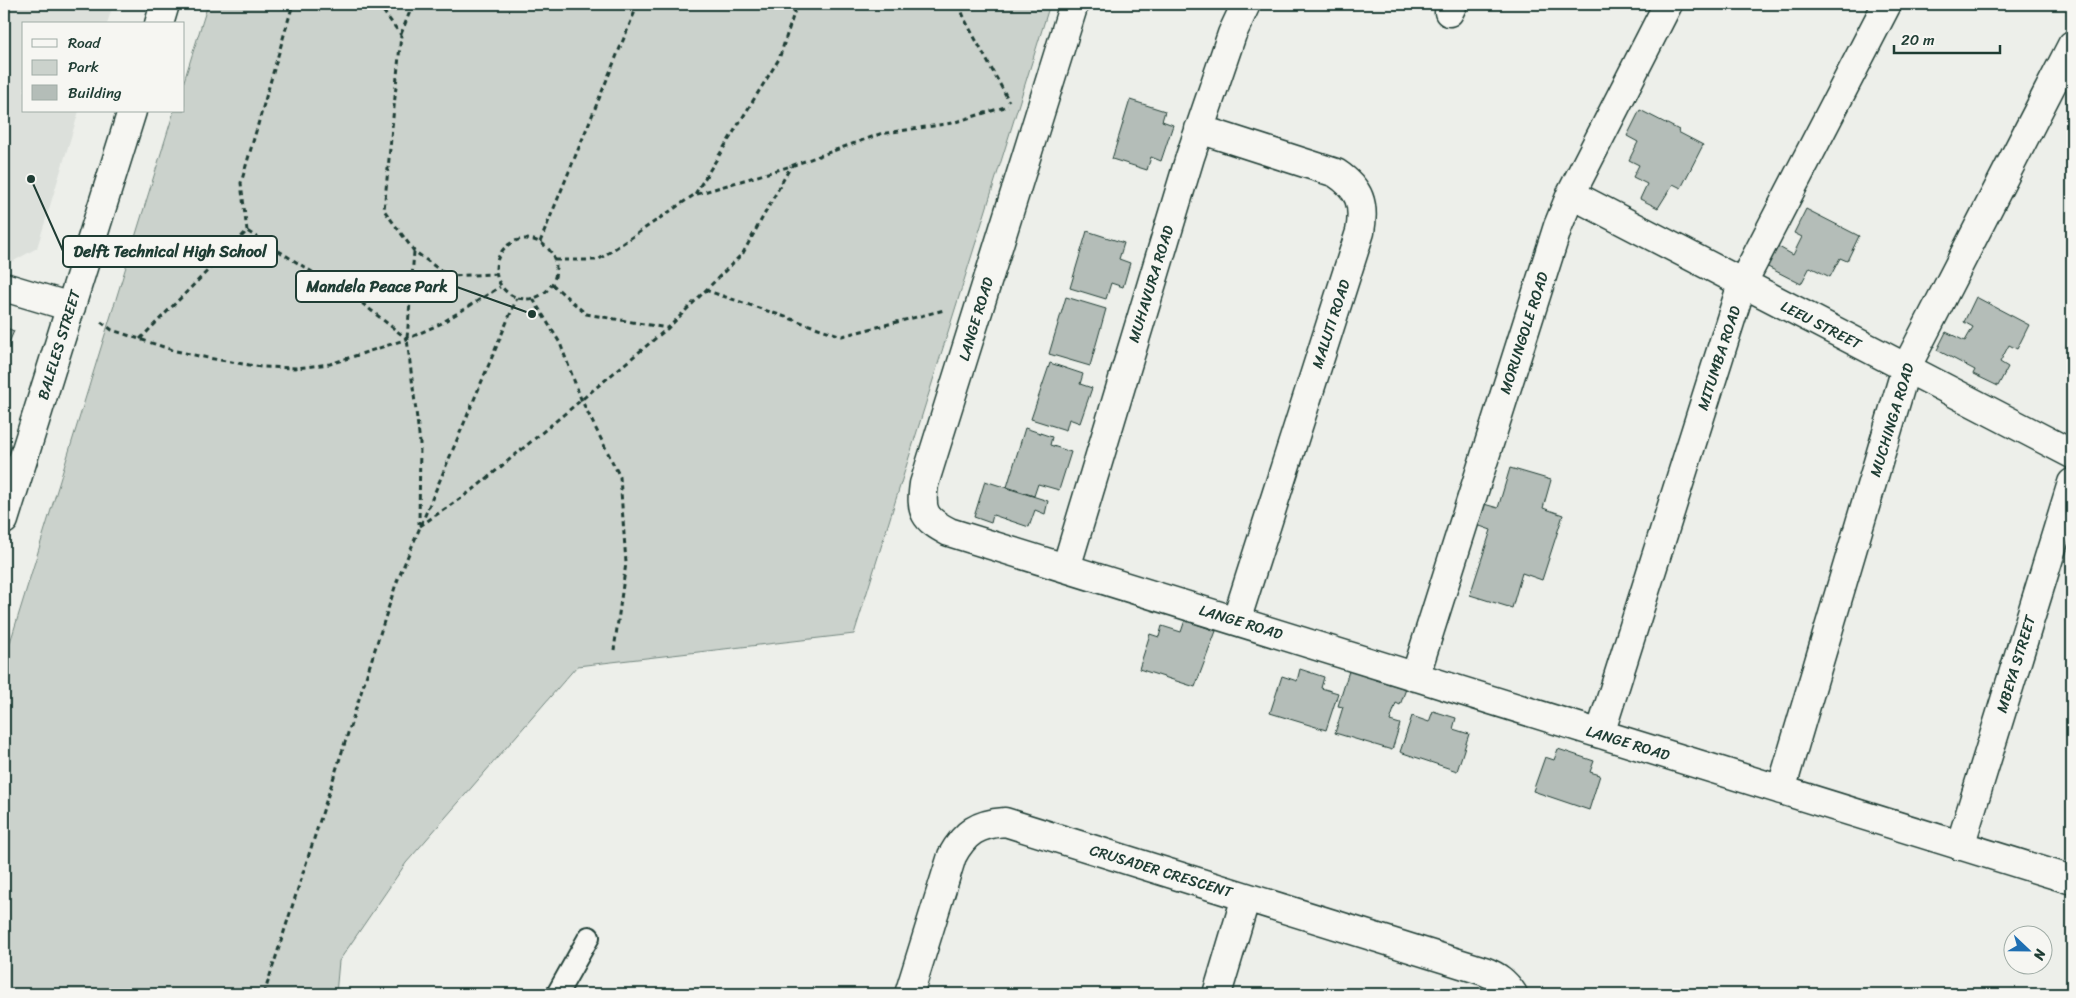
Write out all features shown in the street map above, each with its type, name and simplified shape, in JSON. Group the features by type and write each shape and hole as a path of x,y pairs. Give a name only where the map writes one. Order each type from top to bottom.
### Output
{"street":[{"path":"160,22 165,4"},
{"name":"LANGE ROAD","path":"1074,4 924,484 922,498 924,514 934,524 949,532 2072,880"},
{"name":"MUHAVURA ROAD","path":"1066,568 1199,129 1232,34 1246,4"},
{"name":"MORUNGOLE ROAD","path":"1415,677 1558,226 1571,194 1668,4"},
{"name":"MITUMBA ROAD","path":"1600,734 1742,284 1887,4"},
{"name":"MUCHINGA ROAD","path":"1781,790 1906,368 2072,45"},
{"name":"BALELES STREET","path":"4,520 132,112"},
{"name":"MALUTI ROAD","path":"1199,129 1336,173 1347,180 1356,190 1362,204 1363,218 1360,232 1236,621"},
{"name":"LEEU STREET","path":"1571,194 2072,454"},
{"path":"4,287 71,307"},
{"name":"MBEYA STREET","path":"1960,846 2072,483"},
{"name":"CRUSADER CRESCENT","path":"909,994 952,856 965,836 975,829 989,823 1005,822 1484,971 1495,975 1505,983 1513,994"},
{"path":"1217,994 1246,897"}],"lane":[{"path":"557,994 589,937"}],"path":[{"path":"247,231 241,183 293,4"},
{"path":"378,4 401,35"},
{"path":"414,4 401,35 384,210 414,251 448,276 496,274"},
{"path":"540,242 638,4"},
{"path":"694,195 779,59 797,4"},
{"path":"555,260 598,260 694,195 791,166 880,134 952,123 1011,105 965,20 959,4"},
{"path":"419,526 474,489 668,328 743,253 791,166"},
{"path":"140,339 247,231"},
{"path":"247,231 363,304 407,340"},
{"path":"519,239 530,239 540,242 549,249 555,260 556,273 552,284 544,294 533,299 521,300 509,296 500,286 496,274 496,261 501,251 519,239"},
{"path":"414,251 407,340 420,443 419,526"},
{"path":"552,284 586,314 668,328"},
{"path":"71,307 93,316 112,330 208,358 261,366 296,368 330,364 407,340 440,324 500,286"},
{"path":"705,290 842,336 944,310 977,314"},
{"path":"264,994 396,584 516,298"},
{"path":"533,299 560,343 581,399 620,477 626,563 614,650"}],"shaded area":[{"path":"4,4 113,4 108,22 22,22 22,112 79,112 37,248 12,262 4,260"}],"green space":[{"path":"208,4 1050,4 854,634 577,666 406,863 339,961 336,994 4,994 4,662 174,112 185,112 185,78"}],"building":[{"path":"1130,100 1165,111 1162,121 1173,125 1161,161 1151,157 1147,170 1112,159"},
{"path":"1640,110 1703,145 1681,188 1673,184 1658,208 1640,199 1647,184 1633,177 1639,165 1629,160 1638,142 1627,136"},
{"path":"1806,209 1859,236 1847,261 1840,258 1830,277 1810,267 1801,284 1762,264 1772,243 1793,255 1802,237 1794,233"},
{"path":"1087,231 1124,243 1119,259 1130,263 1123,287 1111,283 1106,299 1070,288"},
{"path":"1066,297 1106,309 1090,366 1049,354"},
{"path":"1976,297 2029,325 2017,349 2009,345 2000,362 2008,367 1998,386 1973,374 1975,370 1937,350 1946,332 1965,341 1973,327 1964,322"},
{"path":"4,327 14,331 4,354"},
{"path":"1050,363 1083,374 1080,384 1092,388 1080,423 1069,419 1066,430 1031,419"},
{"path":"1025,428 1052,437 1050,445 1071,452 1059,490 1038,484 1034,496 1007,487"},
{"path":"1510,468 1551,480 1543,508 1563,515 1542,580 1522,573 1512,608 1470,595 1491,530 1477,525 1484,504 1498,508"},
{"path":"985,481 1048,501 1045,514 1035,510 1029,527 993,515 991,523 974,517"},
{"path":"1185,620 1216,631 1195,687 1139,669 1150,634 1159,637 1162,626 1181,632"},
{"path":"1300,669 1324,677 1321,688 1338,693 1326,730 1270,713 1282,676 1297,681"},
{"path":"1349,671 1406,689 1400,705 1396,703 1390,721 1400,724 1392,750 1335,733 1343,707 1338,706"},
{"path":"1433,711 1456,718 1453,729 1469,734 1457,771 1400,752 1412,716 1429,722"},
{"path":"1558,749 1594,761 1590,772 1600,775 1589,810 1533,791 1545,757 1554,760"}],"place":[{"name":"Delft Technical High School","path":"31,179"},
{"name":"Mandela Peace Park","path":"532,314"}]}
